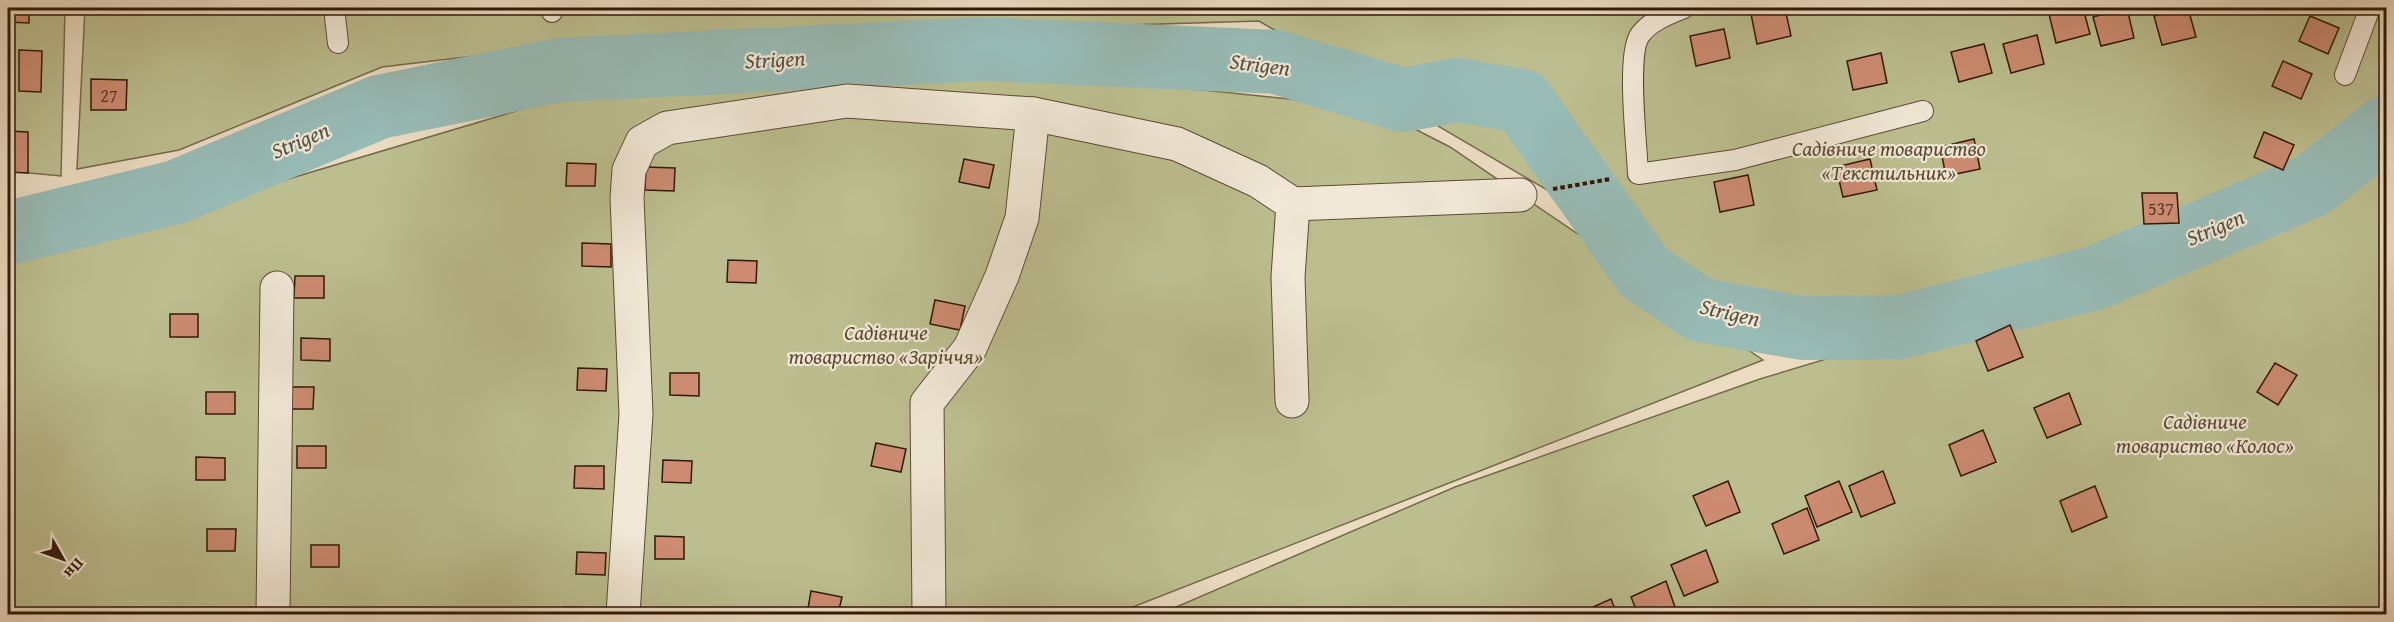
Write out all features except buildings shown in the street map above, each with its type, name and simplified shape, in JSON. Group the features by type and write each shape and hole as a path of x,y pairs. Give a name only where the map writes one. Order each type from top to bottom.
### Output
{"street":[{"path":"623,615 636,414 627,198 629,170 642,142 667,128 847,101 1033,114 1177,144 1258,181 1293,204 1520,195"},
{"path":"929,615 927,403 970,348 1002,276 1022,218 1033,114"},
{"path":"1292,401 1288,278 1293,204"},
{"path":"273,615 277,288"}],"lane":[{"path":"334,8 338,43"},
{"path":"1684,8 1660,18 1640,35 1633,63 1638,174 1735,160 1923,111"},
{"path":"2345,75 2370,8"}],"path":[{"path":"1520,195 1638,174"}],"green space":[{"path":"8,8 65,8 61,176 8,171"},
{"name":"Садівниче товариство «Текстильник»","path":"85,8 2386,8 2386,115 2264,195 2101,261 1899,314 1723,293 1259,21 600,41 382,67 179,150 77,169"},
{"name":"Садівниче товариство «Заріччя»","path":"901,72 1203,90 1374,108 1450,147 1763,360 1115,614 8,614 8,259 100,235 580,92"},
{"name":"Садівниче товариство «Колос»","path":"2386,129 2386,614 1160,614 1455,487 1760,379 2304,215"}],"waterway":[{"name":"Strigen","path":"8,233 176,192 379,107 560,70 982,49 1276,62 1403,100 1457,90 1522,101 1644,272 1700,310 1803,328 1900,327 2095,278 2313,185 2386,127"}]}
